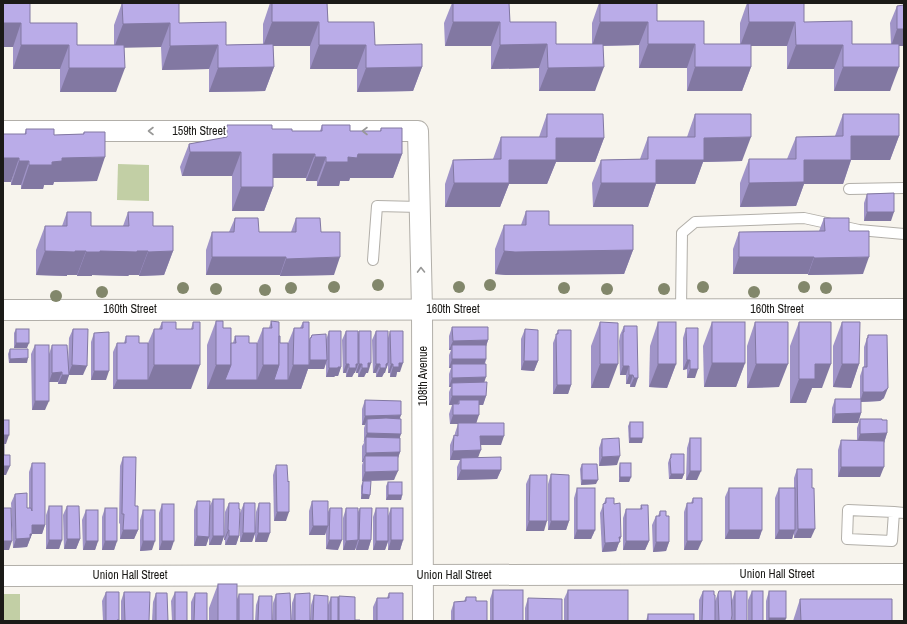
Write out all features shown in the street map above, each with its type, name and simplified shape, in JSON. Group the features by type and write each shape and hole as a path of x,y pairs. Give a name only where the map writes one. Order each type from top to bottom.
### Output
{"street":[{"name":"159th Street","path":"3,131 418,131"},
{"name":"108th Avenue","path":"418,131 422,309 423,621"},
{"name":"160th Street","path":"3,310 904,308"},
{"name":"Union Hall Street","path":"3,576 904,574"}],"lane":[{"path":"849,188 904,188"},
{"path":"373,260 377,206 420,207"},
{"path":"681,309 682,233 695,222 804,218 859,230 904,234"},
{"path":"894,512 892,541 846,539 848,510 894,512 904,513"}],"green space":[{"path":"118,164 149,165 149,201 117,200"},
{"path":"3,594 20,594 20,621 3,621"}],"building":[{"path":"3,3 30,3 30,23 77,23 77,45 124,45 125,68 69,68 69,45 21,45 21,23 3,23"},
{"path":"122,3 179,3 179,23 226,22 226,45 273,44 274,67 218,68 218,45 170,46 170,23 123,24"},
{"path":"272,3 327,3 328,22 374,22 375,45 422,44 422,67 366,68 366,45 319,45 319,22 272,22"},
{"path":"453,3 509,3 510,22 556,22 556,44 603,44 604,67 548,68 547,44 500,45 500,22 453,22"},
{"path":"600,3 657,3 657,21 704,21 704,44 751,44 751,67 695,67 695,44 648,44 648,22 600,22"},
{"path":"748,3 804,3 804,22 852,21 852,44 899,44 899,67 843,67 843,45 796,45 795,22 749,22"},
{"path":"904,5 904,29 897,29 897,6"},
{"path":"547,114 603,114 604,138 556,138 556,160 509,160 509,183 454,183 453,160 501,159 501,137 547,137"},
{"path":"695,114 751,114 751,137 704,138 704,160 656,160 656,183 601,183 601,160 648,159 648,137 695,137"},
{"path":"843,114 899,114 899,136 851,136 851,160 804,160 804,182 749,183 749,159 796,159 796,137 843,136"},
{"path":"227,125 272,125 272,129 292,129 292,131 322,131 322,125 350,125 350,131 381,131 381,128 402,128 402,154 358,154 357,158 348,157 348,162 326,162 326,157 315,157 315,154 273,154 273,187 241,187 241,152 190,152 189,144 227,137"},
{"path":"26,129 54,129 54,135 84,134 84,132 105,132 105,157 62,158 62,161 52,162 52,165 29,165 29,161 19,161 19,158 3,158 3,134 26,134"},
{"path":"894,193 894,212 867,212 867,194"},
{"path":"526,211 549,211 549,225 633,225 633,250 504,251 504,225 526,225"},
{"path":"67,212 91,212 91,226 129,226 128,212 153,212 153,226 173,226 173,251 45,251 45,226 67,226"},
{"path":"235,218 258,218 259,232 296,232 296,218 320,218 321,232 340,232 340,257 286,259 286,257 212,257 212,232 234,232"},
{"path":"824,218 849,218 849,231 869,231 869,257 739,257 739,232 825,231"},
{"path":"216,321 223,321 223,328 231,328 231,365 216,365"},
{"path":"271,321 279,322 279,365 263,365 263,328 272,328"},
{"path":"162,322 176,322 176,329 193,329 193,322 200,322 200,365 154,365 154,329 162,329"},
{"path":"303,322 309,322 309,365 293,365 294,328 303,328"},
{"path":"600,322 618,323 618,364 600,364"},
{"path":"658,322 676,322 676,364 658,364"},
{"path":"712,322 745,322 745,363 712,363"},
{"path":"755,322 788,322 788,364 756,364"},
{"path":"799,322 831,322 831,364 815,364 815,379 799,379"},
{"path":"842,322 860,322 859,364 842,364"},
{"path":"624,326 637,326 638,378 634,378 633,375 629,375 629,366 623,366"},
{"path":"452,327 488,327 488,340 453,341"},
{"path":"686,328 698,328 698,369 690,369 690,360 687,360"},
{"path":"16,329 29,329 29,343 16,343"},
{"path":"73,329 88,329 87,366 72,365"},
{"path":"525,329 538,330 538,361 524,361"},
{"path":"558,330 571,330 571,385 557,385 556,334 558,334"},
{"path":"329,331 341,331 341,367 338,368 329,368"},
{"path":"346,331 358,331 358,364 356,364 356,368 349,368 349,364 346,364"},
{"path":"359,331 371,331 371,363 368,363 368,368 362,368 362,364 359,364"},
{"path":"376,331 388,331 388,363 386,364 386,368 380,368 380,364 376,364"},
{"path":"390,331 403,331 403,363 399,363 399,367 393,367 393,364 391,364"},
{"path":"109,332 109,371 94,371 94,333"},
{"path":"326,334 327,360 310,360 310,338 312,335"},
{"path":"868,335 887,335 888,388 883,392 863,392 863,367 867,367"},
{"path":"126,336 139,336 139,343 148,343 148,380 117,380 117,343 126,343"},
{"path":"235,336 249,336 249,343 257,343 257,380 225,380 231,365 231,343 236,343"},
{"path":"279,336 280,343 288,343 288,380 274,380 279,365"},
{"path":"35,345 49,345 49,401 35,401"},
{"path":"52,345 67,345 69,375 62,375 62,372 52,373"},
{"path":"452,345 486,345 486,359 452,359"},
{"path":"10,349 28,349 28,358 10,359"},
{"path":"452,364 486,364 486,377 452,378"},
{"path":"487,382 486,396 452,396 452,383"},
{"path":"835,399 861,399 861,413 835,414"},
{"path":"365,400 401,401 401,415 365,416"},
{"path":"459,400 479,400 479,415 453,415 453,404 459,404"},
{"path":"367,419 401,419 401,434 367,433"},
{"path":"860,419 887,420 887,433 860,434"},
{"path":"3,420 9,420 9,435 3,435"},
{"path":"630,422 643,422 643,438 630,438"},
{"path":"458,423 504,423 504,436 480,436 481,450 453,451 454,435 458,436"},
{"path":"366,437 400,438 400,452 366,453"},
{"path":"619,438 620,456 602,457 602,439"},
{"path":"690,438 701,438 701,471 690,471"},
{"path":"3,439 4,455 10,455 10,466 3,466"},
{"path":"841,440 884,441 884,467 841,467"},
{"path":"671,454 684,454 684,474 671,474"},
{"path":"365,456 398,456 398,471 365,472"},
{"path":"123,457 136,457 135,506 138,506 138,530 123,530"},
{"path":"501,457 501,470 461,470 461,458"},
{"path":"32,463 45,463 45,525 32,525 32,534 30,534 30,538 16,539 15,494 27,493 27,508 31,508 32,511"},
{"path":"620,463 631,463 631,477 620,477"},
{"path":"582,464 597,464 598,480 582,480"},
{"path":"276,465 287,465 288,482 289,481 289,512 277,512"},
{"path":"797,469 812,469 815,529 798,529"},
{"path":"551,474 569,475 569,521 551,521"},
{"path":"530,475 547,475 547,521 529,521"},
{"path":"363,481 371,481 370,495 362,494"},
{"path":"388,482 402,482 402,495 388,495"},
{"path":"577,488 595,488 595,530 577,530"},
{"path":"729,488 762,488 762,530 729,530"},
{"path":"779,488 795,488 795,530 779,530"},
{"path":"606,498 614,498 614,504 620,503 620,542 605,543 603,504 606,503"},
{"path":"693,498 702,498 702,541 687,541 687,503 693,503"},
{"path":"213,499 224,499 224,536 213,536"},
{"path":"197,501 210,501 209,537 197,536"},
{"path":"312,501 328,501 328,526 313,526"},
{"path":"229,503 239,503 239,536 229,536"},
{"path":"244,503 255,503 255,533 243,533"},
{"path":"259,503 270,503 270,533 258,533"},
{"path":"162,504 174,504 174,541 162,541"},
{"path":"641,505 648,505 649,541 626,541 626,509 642,509"},
{"path":"49,506 62,506 62,540 49,540"},
{"path":"67,506 79,506 80,539 67,539"},
{"path":"3,508 11,508 12,541 3,541"},
{"path":"105,508 117,508 117,541 105,541"},
{"path":"330,508 342,508 342,540 329,540"},
{"path":"346,508 358,508 358,540 346,541"},
{"path":"360,508 372,508 371,540 359,540"},
{"path":"376,508 388,508 388,541 376,541"},
{"path":"391,508 403,508 403,540 391,540"},
{"path":"86,510 98,510 98,541 86,541"},
{"path":"143,510 155,510 155,541 143,541"},
{"path":"660,511 666,511 666,516 669,516 669,542 656,542 656,516 660,516"},
{"path":"218,584 237,584 237,621 218,621"},
{"path":"493,590 523,590 523,621 493,621"},
{"path":"568,590 628,590 628,621 568,621"},
{"path":"703,591 714,591 715,621 702,621"},
{"path":"719,591 731,591 731,621 719,621"},
{"path":"735,591 747,591 747,621 735,621"},
{"path":"752,591 763,591 763,621 752,621"},
{"path":"769,591 786,591 786,618 769,618"},
{"path":"106,592 119,592 119,620 117,621 106,621"},
{"path":"124,592 150,592 149,621 125,621"},
{"path":"175,592 187,592 187,621 175,621"},
{"path":"156,593 167,593 168,621 156,621"},
{"path":"195,593 207,593 207,621 194,621"},
{"path":"290,593 291,621 276,621 276,594"},
{"path":"310,593 310,621 295,621 295,594"},
{"path":"389,593 403,593 403,621 377,621 377,598 389,598"},
{"path":"239,594 253,594 253,621 239,621"},
{"path":"314,595 328,596 328,621 313,621"},
{"path":"259,596 272,596 272,621 258,621"},
{"path":"339,596 355,597 355,620 360,621 339,621"},
{"path":"331,597 338,597 338,621 331,621"},
{"path":"466,597 476,597 476,601 487,601 487,621 454,621 454,602 466,601"},
{"path":"528,598 562,599 562,621 528,621"},
{"path":"800,599 892,599 892,621 801,621"},
{"path":"648,614 694,614 694,621 648,621"}]}
